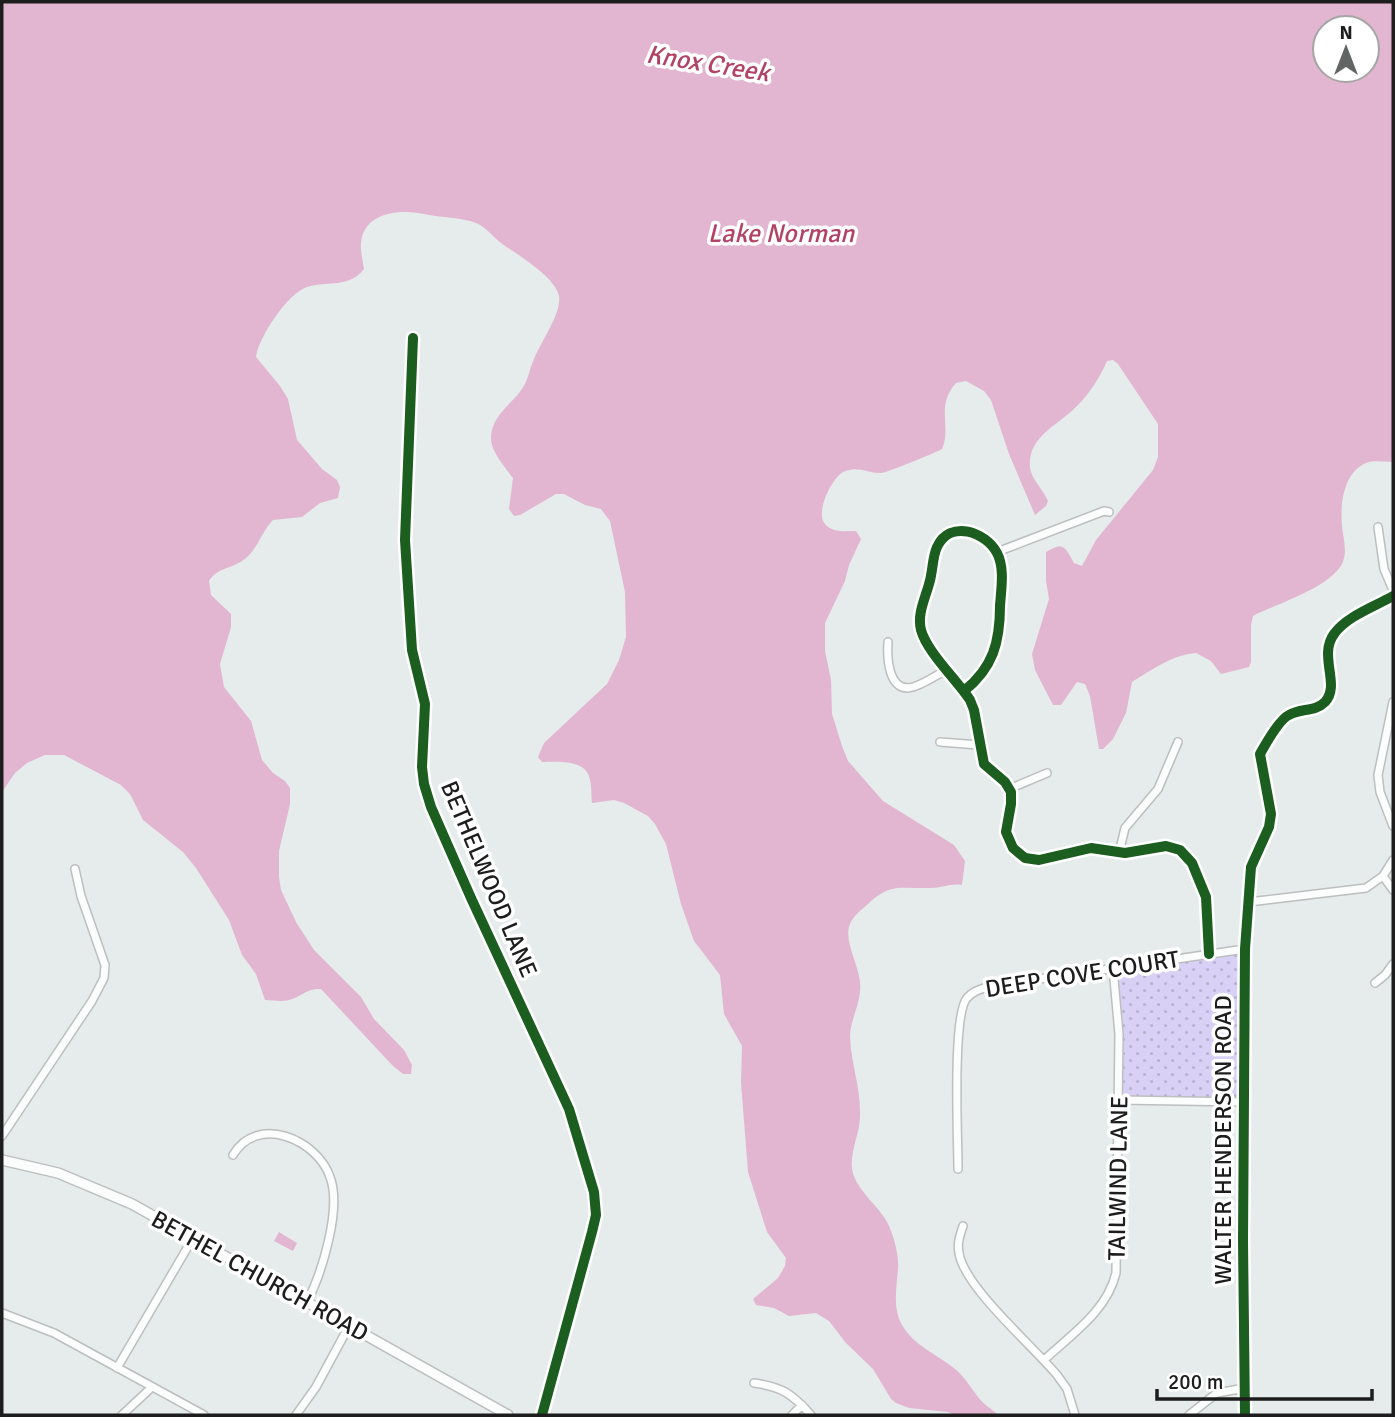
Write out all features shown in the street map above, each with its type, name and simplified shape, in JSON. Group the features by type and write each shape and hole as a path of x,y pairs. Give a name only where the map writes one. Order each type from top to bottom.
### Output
{"street":[{"name":"BETHELWOOD LANE","path":"413,338 405,540 412,650 425,704 422,767 424,784 431,807 481,920 564,1097 583,1150 596,1206 590,1240 542,1415"},
{"path":"997,552 1104,511 1109,512"},
{"path":"1378,527 1384,569 1393,590"},
{"path":"964,691 986,668 997,644 1001,575 997,552 982,537 969,531 949,534 937,546 920,625 926,642 964,691 974,710 984,764 1009,789 1011,804 1007,826 1008,839 1013,848 1025,858 1044,860 1091,848 1130,854 1166,846 1186,854 1208,904 1209,954"},
{"name":"WALTER HENDERSON ROAD","path":"1245,1415 1245,949 1252,866 1269,827 1271,814 1260,752 1284,718 1292,713 1317,708 1328,698 1331,678 1327,649 1334,635 1357,616 1393,596"},
{"path":"888,642 888,664 892,676 901,686 914,687 947,670"},
{"path":"1393,702 1378,775 1380,792 1393,826"},
{"path":"940,741 979,745"},
{"path":"1119,853 1125,828 1158,789 1178,742"},
{"path":"1009,789 1047,773"},
{"path":"1249,902 1353,891 1372,885 1383,876 1393,860"},
{"path":"2,1136 92,1001 104,978 104,958 81,896 75,869"},
{"path":"1383,876 1393,890"},
{"name":"DEEP COVE COURT","path":"958,1169 959,1034 964,1001 979,990 1245,949"},
{"path":"1375,983 1393,964"},
{"name":"TAILWIND LANE","path":"1045,1360 1100,1308 1114,1284 1118,1262 1119,1016 1113,968"},
{"path":"1119,1100 1243,1102"},
{"path":"233,1155 246,1138 276,1135 303,1144 315,1153 326,1167 333,1185 333,1211 320,1269 307,1302"},
{"name":"BETHEL CHURCH ROAD","path":"2,1160 58,1173 132,1204 508,1415"},
{"path":"963,1226 958,1252 968,1276 1045,1360 1067,1390 1075,1415"},
{"path":"117,1368 193,1238"},
{"path":"2,1313 34,1324 204,1415"},
{"path":"296,1415 316,1387 349,1326"},
{"path":"754,1383 780,1387 811,1415"},
{"path":"122,1415 152,1387"},
{"path":"1189,1415 1217,1393 1245,1388"},
{"path":"792,1415 802,1405"}],"shaded area":[{"path":"1245,949 1243,1102 1119,1100 1114,968"}],"water":[{"name":"Lake Norman","path":"2,2 1393,2 1393,462 1366,463 1352,474 1343,499 1345,550 1342,564 1326,581 1253,616 1249,667 1221,674 1211,661 1196,653 1155,668 1132,682 1126,713 1113,739 1103,749 1099,749 1090,696 1085,684 1077,682 1061,705 1053,705 1035,670 1032,654 1049,599 1046,552 1063,547 1074,563 1082,566 1096,540 1153,470 1158,457 1158,424 1113,360 1107,361 1082,401 1046,432 1034,447 1030,457 1031,472 1048,501 1035,515 1009,454 991,400 984,391 966,381 956,383 946,400 945,441 942,449 881,473 853,469 843,472 834,482 823,505 822,519 828,527 839,531 856,531 861,539 825,623 825,651 831,680 832,714 842,746 848,761 883,801 954,845 965,861 962,885 904,888 883,892 863,908 850,924 850,947 860,983 850,1037 860,1106 860,1123 852,1155 852,1169 859,1186 883,1215 892,1235 898,1264 896,1304 902,1325 919,1344 955,1369 980,1400 998,1415 956,1415 909,1408 896,1403 873,1369 846,1343 829,1321 816,1313 789,1316 774,1308 756,1305 753,1299 778,1278 786,1258 767,1232 748,1172 741,1083 742,1046 724,1014 720,975 694,941 681,904 666,844 655,824 648,816 624,803 614,800 592,803 590,780 583,768 571,763 542,762 538,757 544,743 607,684 619,660 626,637 625,592 610,521 601,509 585,505 564,494 556,494 520,515 514,516 509,509 513,478 493,448 492,429 500,414 525,384 554,319 559,296 556,288 543,273 480,225 470,221 404,212 376,219 364,233 361,246 364,269 358,275 345,281 314,285 299,291 275,317 262,339 256,357 288,399 297,440 322,469 337,480 340,487 338,498 320,503 302,517 273,520 247,557 216,574 209,581 211,595 231,614 231,627 220,664 224,687 251,721 262,760 290,788 290,804 279,851 281,890 296,922 314,950 361,997 374,1019 404,1050 412,1065 411,1074 403,1074 393,1066 321,989 286,1001 265,1000 256,974 242,955 229,920 196,868 183,852 143,820 130,794 121,785 64,755 45,755 27,763 15,773 2,792"},
{"path":"279,1232 297,1243 293,1251 274,1241"}],"cycle path":[{"path":"413,338 405,540 412,650 425,704 422,767 424,784 431,807 471,898 569,1109 594,1192 596,1215 542,1415"},
{"path":"964,691 982,673 993,653 998,631 1002,572 997,553 985,539 977,534 959,531 943,538 937,547 921,612 921,630 936,657 970,700 984,764 1005,782 1011,792 1006,832 1013,848 1025,858 1039,860 1091,848 1125,853 1166,846 1180,850 1192,863 1206,897 1209,954"},
{"path":"1245,1415 1245,949 1251,867 1269,827 1271,814 1260,754 1285,717 1325,702 1331,687 1328,652 1339,628 1353,617 1393,596"}],"water label":[{"name":"Knox Creek","path":"708,63"}]}
